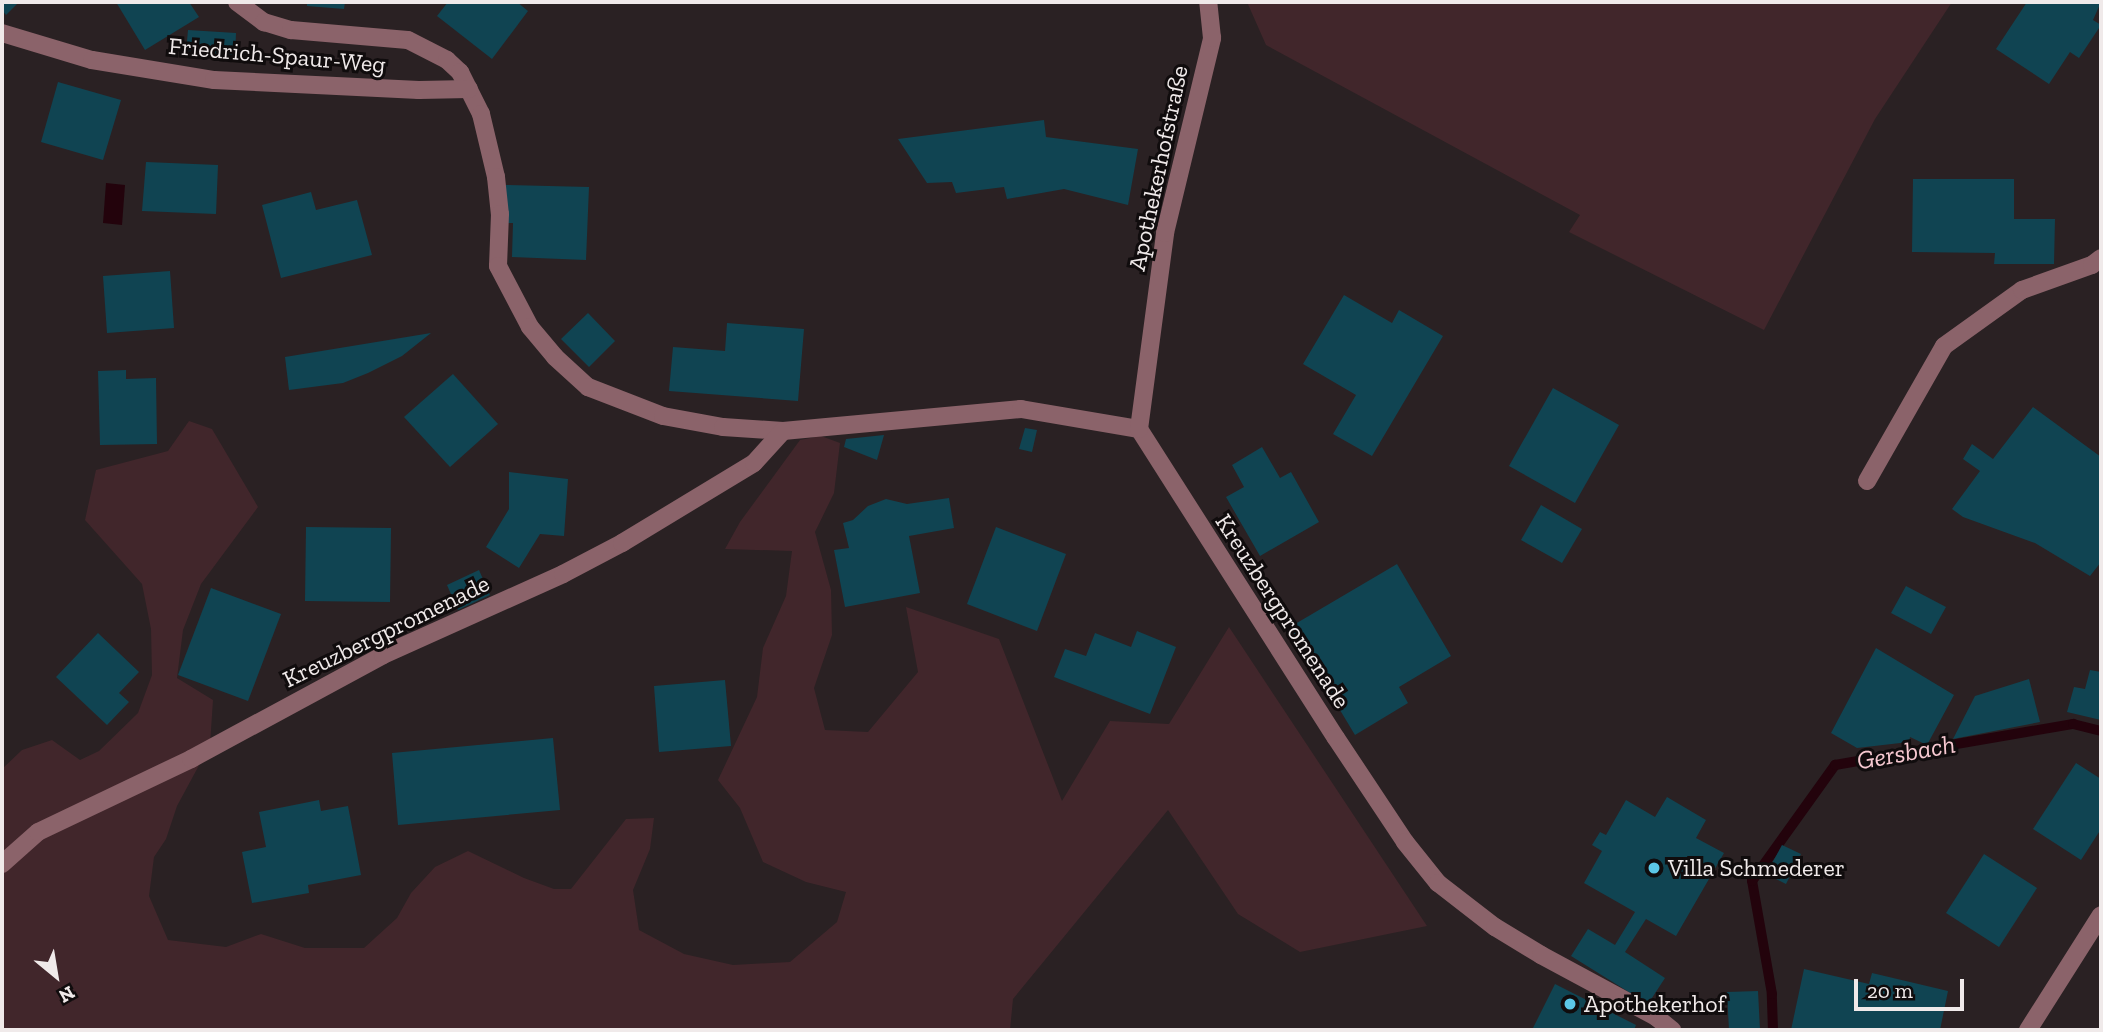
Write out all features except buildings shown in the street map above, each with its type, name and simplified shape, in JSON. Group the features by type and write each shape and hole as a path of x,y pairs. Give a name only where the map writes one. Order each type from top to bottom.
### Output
{"street":[{"path":"237,2 264,22 291,30 408,40 447,60 460,72 481,114 496,177 500,214 498,266 516,304 555,357 588,387 663,416 723,427 783,430 1021,409 1139,429"},
{"name":"Apothekerhofstraße","path":"1139,429 1165,233 1212,37 1208,2"},
{"name":"Friedrich-Spaur-Weg","path":"2,33 92,60 214,80 419,90 469,89"},
{"path":"1867,481 1944,345 2022,290 2092,265 2101,258"},
{"name":"Kreuzbergpromenade","path":"1139,429 1336,738 1405,842 1438,883 1495,927 1656,1017 1672,1030"},
{"name":"Kreuzbergpromenade","path":"2,864 38,832 191,759 383,655 563,574 634,536 754,463 783,430"},
{"path":"2028,1030 2101,915"}],"shaded area":[{"path":"1247,2 1952,2 1875,119 1764,330 1569,232 1580,215 1266,45"},
{"path":"106,183 125,185 122,225 103,223"},
{"path":"189,421 212,429 258,507 201,584 183,630 177,678 213,700 210,745 177,806 166,839 154,857 149,896 168,940 226,947 261,934 305,948 364,948 397,918 411,893 435,867 468,851 524,878 554,889 571,889 626,819 654,818 650,849 633,890 639,930 684,954 733,965 790,962 837,922 846,892 806,882 763,862 740,808 718,780 757,697 763,648 786,596 792,551 725,549 740,522 800,440 821,436 840,443 834,493 815,532 831,590 832,635 814,688 825,730 868,732 918,672 906,607 999,639 1062,801 1110,721 1169,724 1229,627 1427,926 1300,952 1238,914 1168,810 1013,999 1010,1030 2,1030 2,769 22,750 52,740 80,760 99,751 138,713 152,675 151,629 142,584 85,520 96,470 168,451"}],"waterway":[{"name":"Gersbach","path":"1773,1030 1772,994 1752,881 1835,765 2073,724 2101,731"}],"place":[{"name":"Villa Schmederer","path":"1654,868"},
{"name":"Apothekerhof","path":"1570,1004"}]}
